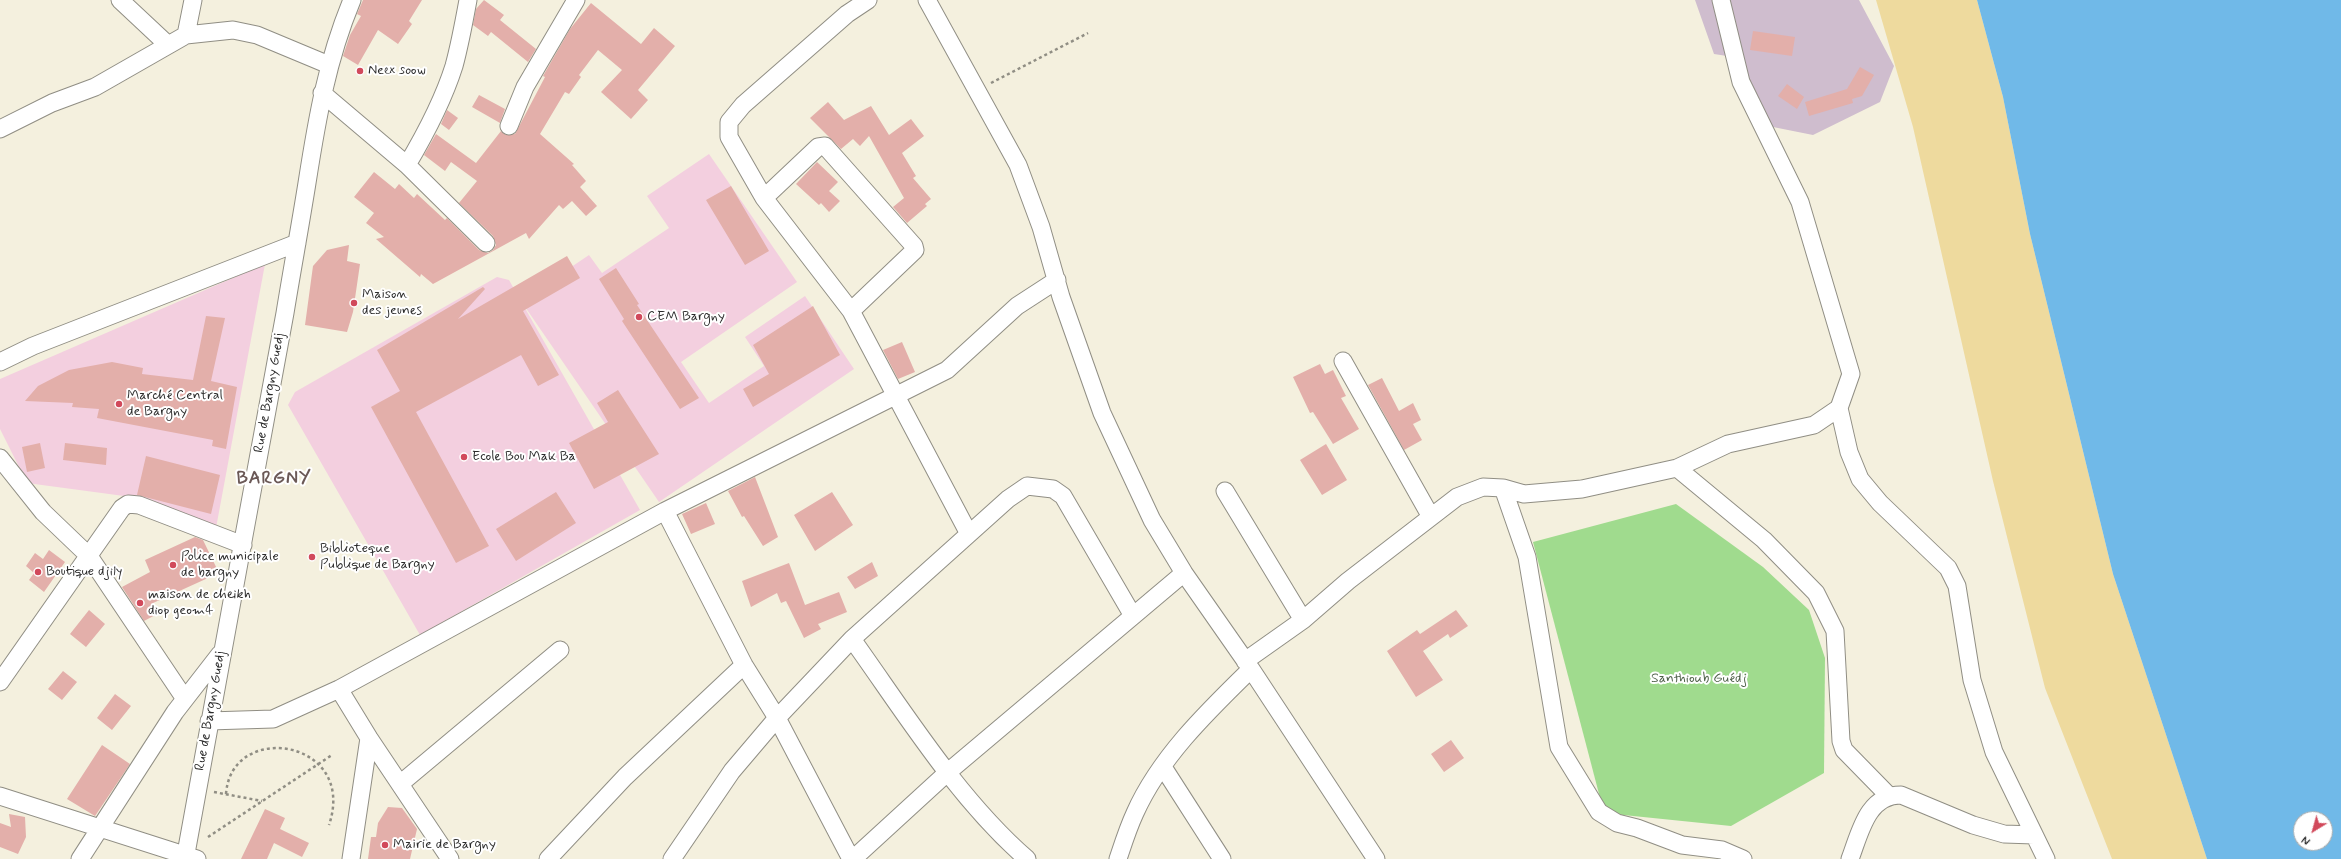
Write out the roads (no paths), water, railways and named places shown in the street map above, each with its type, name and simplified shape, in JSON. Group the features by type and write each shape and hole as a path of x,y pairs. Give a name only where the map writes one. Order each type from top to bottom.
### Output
{"street":[{"path":"120,0 167,44"},
{"path":"186,35 193,0"},
{"name":"Rue de Bargny Guedj","path":"189,858 197,789 221,652 243,545 322,93 329,65 352,0"},
{"path":"407,165 429,127 446,88 454,65 468,0"},
{"path":"510,126 525,87 576,0"},
{"path":"868,0 847,14 743,105 729,122 729,137 764,198 851,311 969,534"},
{"path":"927,0 1018,165 1041,227 1057,280 1102,414 1152,520 1184,572 1248,665 1376,859"},
{"path":"1721,0 1741,82 1800,202 1851,374 1839,408 1849,452 1860,479 1880,503 1948,568 1957,586 1972,680 1994,752 2046,859"},
{"path":"0,129 52,103 95,87 129,69 167,44 186,35 232,30 251,33 329,65"},
{"path":"322,93 407,165 486,243"},
{"path":"764,198 818,147 824,146 914,246 915,250 851,311"},
{"path":"0,362 40,343 297,243"},
{"path":"209,721 273,719 339,689 665,511 897,397 948,370 1017,306 1057,280"},
{"path":"1342,361 1431,517"},
{"path":"1118,859 1135,813 1163,767 1202,717 1248,665 1348,581 1457,497 1483,487 1503,488 1524,494 1582,489 1677,468 1728,444 1814,425 1839,408"},
{"path":"0,458 43,512 88,556 185,700"},
{"path":"1677,468 1764,540 1816,593 1835,631 1841,741 1844,750 1889,796"},
{"path":"672,859 732,771 777,718 852,639 1008,499 1027,486 1053,489 1063,496 1133,616"},
{"path":"1503,488 1527,557 1559,747 1599,812 1617,823 1637,828 1682,845 1722,850 1743,859"},
{"path":"1225,492 1303,620"},
{"path":"0,682 122,508 128,504 138,505 243,545"},
{"path":"665,511 744,665 777,718 852,859 948,772 1184,572"},
{"path":"852,639 948,772 1001,837 1027,859"},
{"path":"400,784 560,650"},
{"path":"80,859 185,700 221,652"},
{"path":"548,859 625,778 744,665"},
{"path":"339,689 369,738 450,859"},
{"path":"350,859 369,738"},
{"path":"1163,767 1222,859"},
{"path":"1850,859 1872,807 1889,796 1901,795 1973,824 2004,834 2034,835"},
{"path":"0,796 189,858"}],"water":[{"path":"1977,0 2341,0 2341,859 2207,859 2113,574 2030,234 2003,97"}],"place":[{"name":"Neex soow","path":"360,71"},
{"name":"Maison des jeunes","path":"354,303"},
{"name":"CEM Bargny","path":"639,317"},
{"name":"Marché Central de Bargny","path":"119,404"},
{"name":"Ecole Bou Mak Ba","path":"464,457"},
{"name":"Biblioteque Publique de Bargny","path":"312,557"},
{"name":"Police municipale de bargny","path":"173,565"},
{"name":"Boutique djily","path":"38,572"},
{"name":"maison de cheikh diop geom4","path":"140,603"},
{"name":"Mairie de Bargny","path":"385,845"}],"district":[{"name":"BARGNY","path":"274,479"}],"park label":[{"name":"Santhioub Guédj","path":"1699,679"}]}
